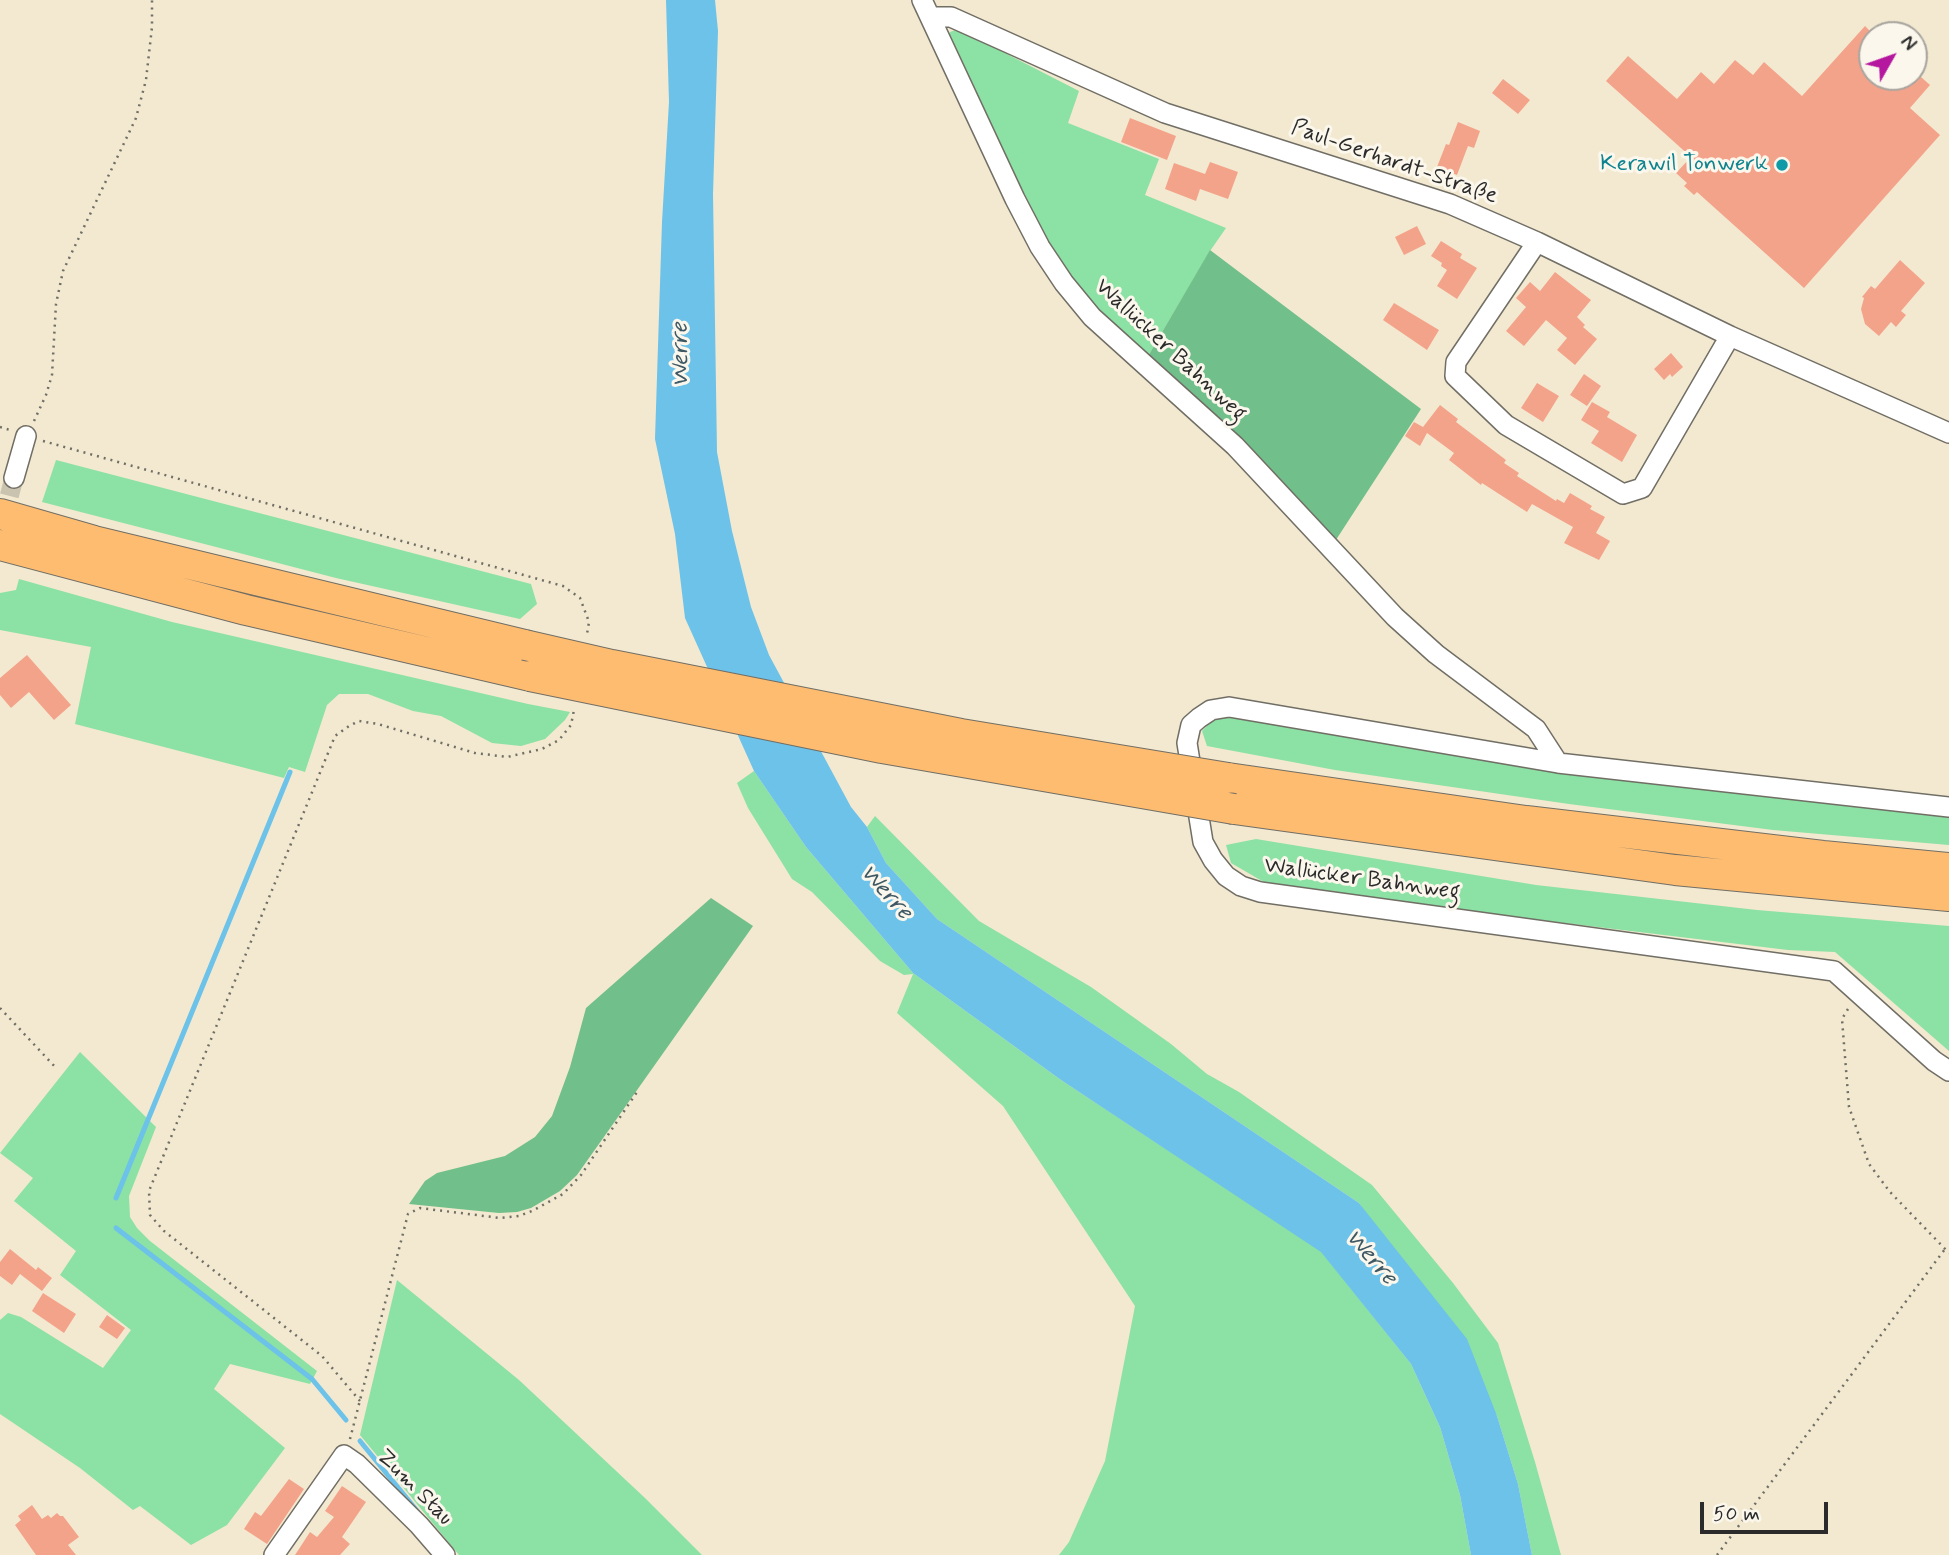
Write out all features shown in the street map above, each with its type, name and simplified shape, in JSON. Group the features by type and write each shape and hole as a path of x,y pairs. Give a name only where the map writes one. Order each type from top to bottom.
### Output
{"highway":[{"path":"0,514 94,541 612,665 961,734 1228,778 1526,821 1949,868"},
{"path":"0,545 246,610 530,676 882,748 1234,809 1675,870 1949,896"}],"street":[{"name":"Paul-Gerhardt-Straße","path":"926,8 951,16 1165,113 1450,204 1537,242 1730,336 1949,433"},
{"name":"Wallücker Bahnweg","path":"926,8 1040,247 1064,283 1092,317 1235,446 1395,617 1436,654 1536,729 1558,763"},
{"path":"1537,242 1455,362 1455,376 1506,425 1623,494 1642,488 1730,336"},
{"path":"15,478 26,436"},
{"name":"Wallücker Bahnweg","path":"1949,807 1558,763 1229,708 1211,710 1199,718 1191,725 1187,743 1203,842 1226,876 1241,886 1260,892 1834,971 1934,1061 1949,1071"},
{"name":"Zum Stau","path":"274,1555 344,1455 357,1464 419,1525 445,1555"}],"path":[{"path":"26,436 46,395 52,375 56,304 63,271 136,118 146,80 152,0"},
{"path":"0,427 563,586 580,598 589,622 587,635"},
{"path":"360,1401 322,1356 164,1231 150,1215 149,1191 335,736 359,721 379,724 475,753 507,757 542,749 559,740 571,725 576,700"},
{"path":"1857,991 1842,1020 1849,1107 1869,1164 1890,1192 1949,1253"},
{"path":"0,1008 57,1069"},
{"path":"344,1455 408,1214 420,1208 500,1218 519,1216 532,1211 563,1194 581,1175 637,1091"},
{"path":"1717,1555 1945,1249"}],"green space":[{"path":"958,29 1079,91 1068,123 1159,159 1145,195 1226,228 1147,358 1097,311 1051,251 947,44 950,32"},
{"path":"1210,250 1421,409 1332,546 1147,358"},
{"path":"56,460 531,584 537,604 520,619 336,578 42,502"},
{"path":"19,579 172,622 570,712 545,739 521,746 492,743 441,716 413,711 368,694 339,694 327,705 305,772 289,767 284,778 75,724 91,647 0,630 0,593 16,590"},
{"path":"1231,713 1949,813 1949,845 1773,830 1569,804 1335,770 1207,746 1202,731 1216,716"},
{"path":"754,771 806,847 913,973 1061,1080 1321,1251 1411,1364 1440,1427 1460,1495 1471,1555 1059,1555 1069,1542 1105,1461 1135,1306 1003,1106 897,1013 913,974 904,975 880,961 812,892 792,879 748,808 737,783"},
{"path":"875,816 979,921 1091,987 1171,1044 1207,1074 1239,1092 1372,1185 1453,1283 1498,1343 1561,1555 1532,1555 1518,1484 1497,1416 1359,1203 937,919 886,863 867,827"},
{"path":"1256,839 1536,885 1757,910 1949,926 1949,1051 1835,952 1788,950 1269,885 1231,863 1226,845"},
{"path":"711,898 753,926 577,1175 560,1191 531,1208 517,1212 499,1213 409,1204 425,1181 437,1173 505,1156 535,1137 552,1116 570,1067 586,1008"},
{"path":"80,1052 156,1127 129,1196 130,1217 137,1228 317,1371 310,1384 230,1364 214,1389 285,1448 227,1525 191,1545 140,1506 133,1510 80,1468 0,1414 0,1320 8,1313 21,1317 103,1368 131,1330 60,1275 76,1251 14,1201 33,1178 0,1153"},
{"path":"397,1280 519,1380 702,1555 459,1555 360,1435"}],"water":[{"name":"Werre","path":"666,0 715,0 718,31 713,194 717,452 732,531 751,607 769,655 851,807 867,827 886,863 937,919 1359,1203 1467,1339 1497,1416 1518,1484 1532,1555 1471,1555 1460,1495 1440,1427 1411,1364 1321,1252 1061,1080 913,973 806,847 754,771 685,618 675,534 655,439 669,102"}],"building":[{"name":"Kerawil Tonwerk","path":"1858,34 1858,91 1925,91 1910,108 1940,135 1804,288 1697,192 1694,195 1684,186 1687,183 1676,173 1691,157 1606,81 1628,56 1677,99 1701,72 1714,84 1735,60 1753,75 1764,62 1802,96"},
{"path":"1503,79 1530,100 1518,114 1492,93"},
{"path":"1130,118 1176,136 1167,160 1121,142"},
{"path":"1458,122 1480,131 1474,148 1468,146 1457,175 1437,167"},
{"path":"1210,162 1238,172 1228,199 1200,189 1196,201 1165,189 1174,163 1205,174"},
{"path":"1417,226 1426,244 1404,255 1395,237"},
{"path":"1441,241 1462,254 1460,258 1477,268 1457,299 1437,286 1447,270 1431,256"},
{"path":"1900,260 1925,283 1901,311 1906,315 1896,327 1891,322 1879,336 1865,324 1861,309 1862,297 1871,286 1875,289"},
{"path":"1555,272 1591,300 1577,317 1585,325 1583,327 1597,339 1575,365 1557,350 1567,338 1546,320 1524,346 1506,331 1526,307 1516,298 1530,282 1540,291"},
{"path":"1394,303 1439,330 1427,350 1383,320"},
{"path":"1671,353 1683,367 1664,380 1654,369"},
{"path":"1584,374 1601,386 1587,406 1570,395"},
{"path":"1537,383 1559,396 1543,422 1521,408"},
{"path":"1592,402 1610,412 1607,417 1637,435 1622,462 1591,443 1599,431 1581,420"},
{"path":"1440,405 1458,419 1456,422 1506,460 1504,463 1519,473 1517,476 1556,501 1557,499 1564,503 1570,493 1605,517 1596,533 1610,541 1599,560 1564,543 1573,527 1532,504 1527,512 1482,483 1481,485 1449,460 1454,453 1427,433 1420,446 1405,436 1414,422 1423,427"},
{"path":"27,655 71,705 54,720 29,692 11,708 0,695 0,678"},
{"path":"10,1249 36,1270 38,1267 52,1278 42,1291 20,1274 12,1285 0,1276 0,1262"},
{"path":"43,1293 76,1314 64,1333 32,1311"},
{"path":"107,1315 125,1328 117,1339 99,1327"},
{"path":"289,1479 304,1489 267,1544 244,1529 255,1512 261,1516"},
{"path":"342,1486 366,1502 342,1537 350,1544 340,1555 295,1555 310,1532 317,1537 334,1517 325,1511"},
{"path":"32,1505 42,1519 48,1515 51,1518 57,1513 63,1516 79,1537 68,1545 76,1555 36,1555 15,1525 21,1520 18,1516"}],"waterway":[{"path":"116,1198 290,772"},
{"path":"116,1228 312,1379 346,1420"},
{"path":"360,1441 418,1512"}],"tunnel":[{"path":"2,524 14,478"}],"place":[{"name":"Kerawil Tonwerk","path":"1782,165"}]}
